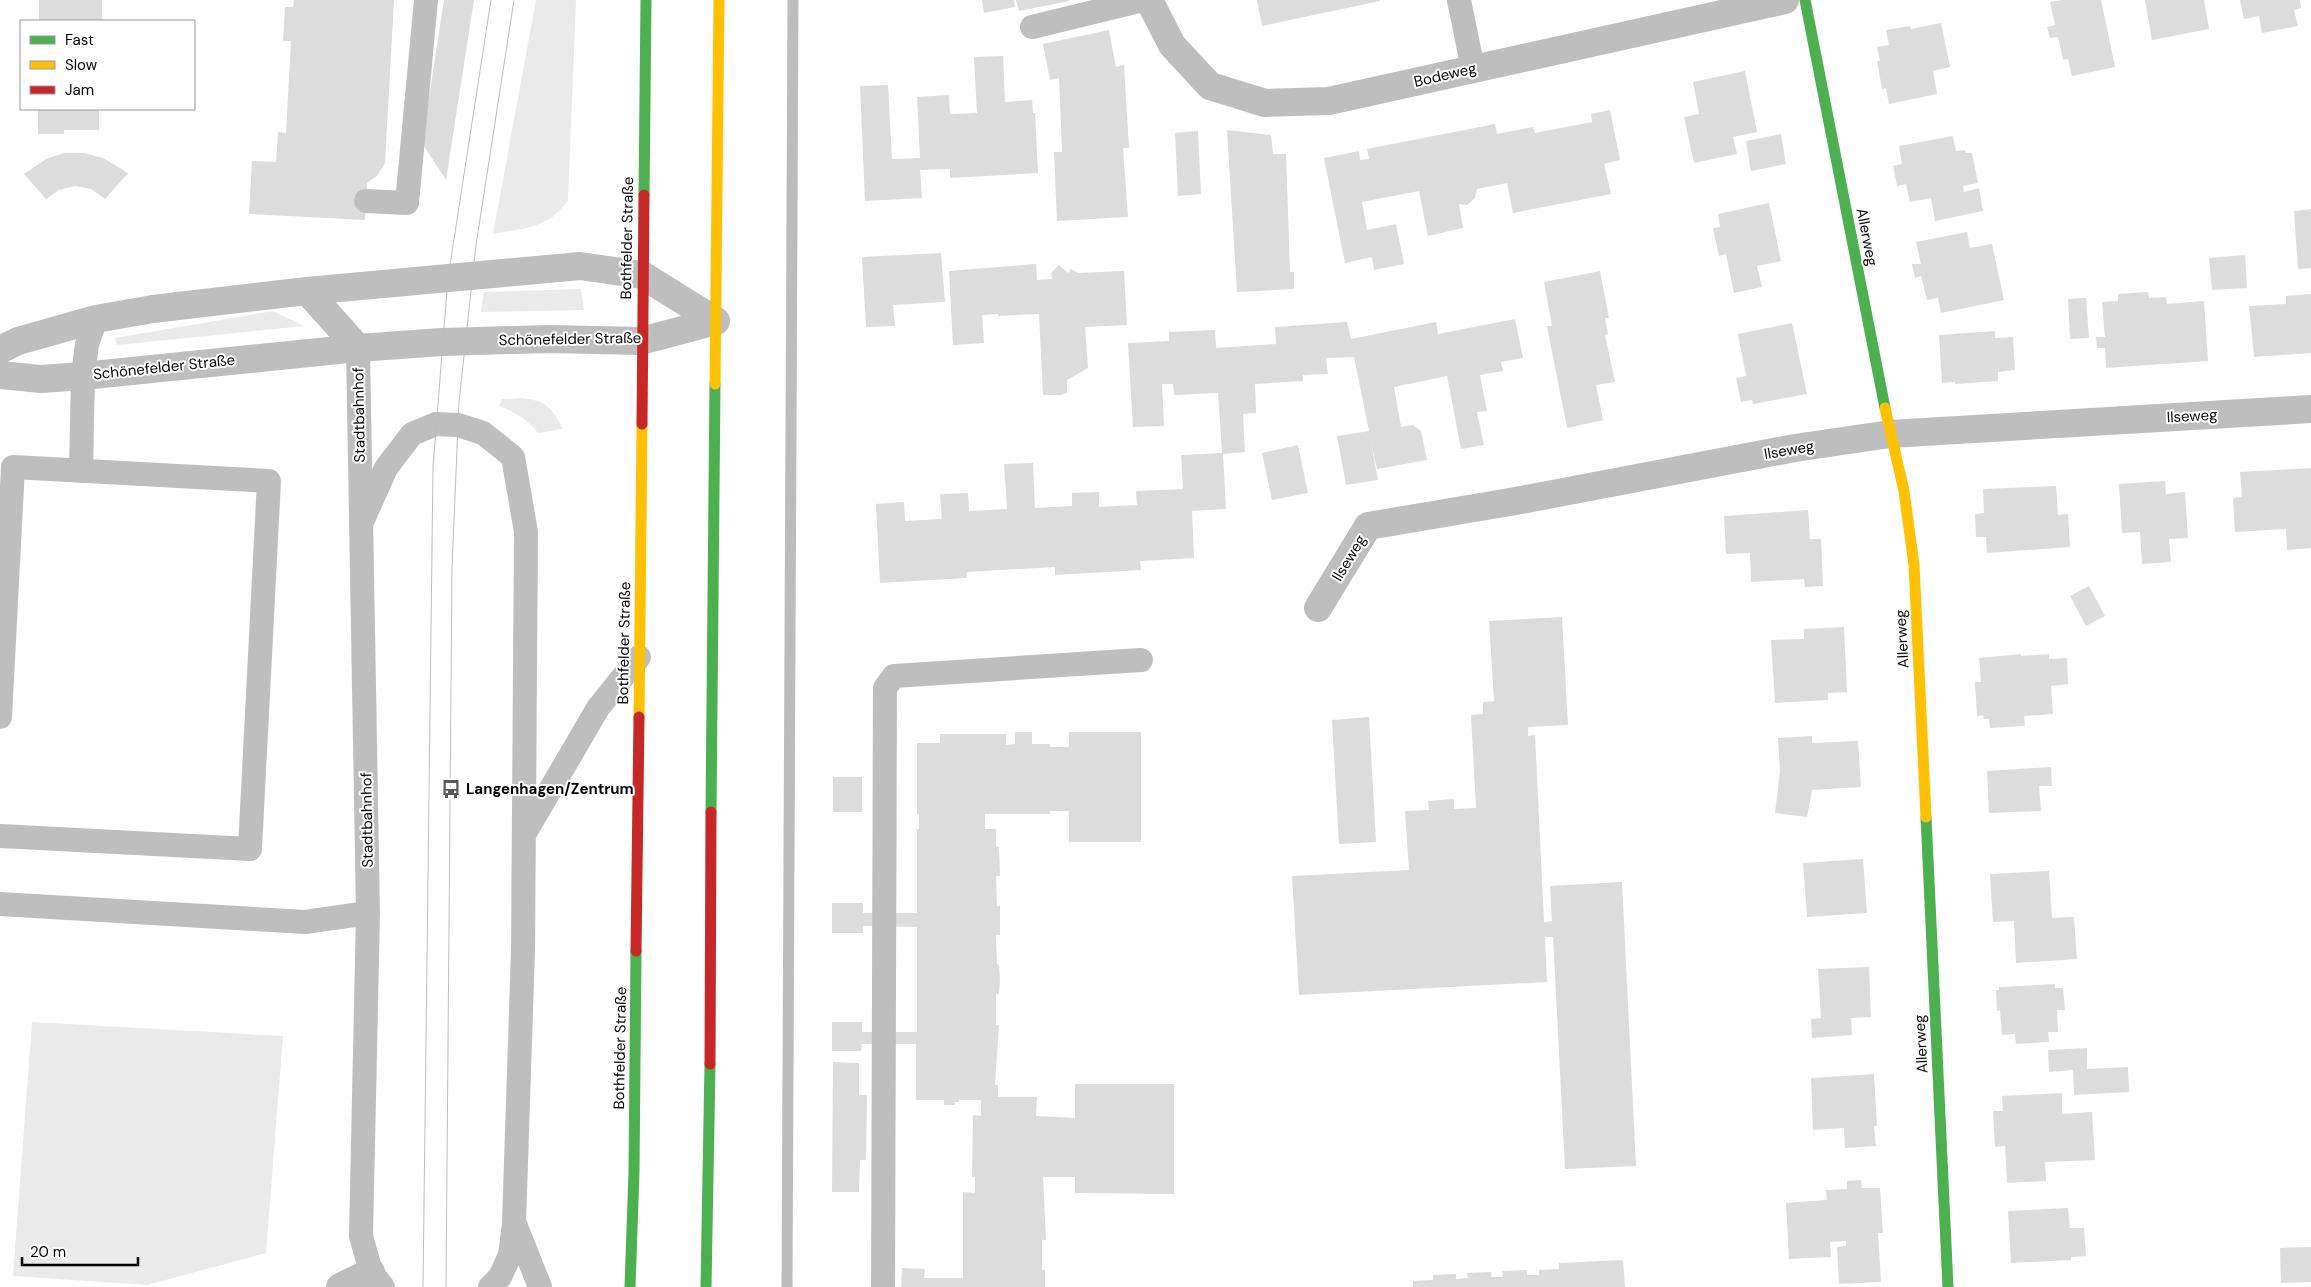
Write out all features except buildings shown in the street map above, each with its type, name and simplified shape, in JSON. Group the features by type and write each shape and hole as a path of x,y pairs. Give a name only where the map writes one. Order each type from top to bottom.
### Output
{"main road":[{"name":"Bothfelder Straße","path":"630,1287 634,1172 641,341 646,0"},
{"path":"706,1287 711,1026 711,707 719,0"},
{"name":"Allerweg","path":"1805,0 1890,434 1904,491 1914,565 1948,1287"}],"street":[{"name":"Bodeweg","path":"1149,0 1172,45 1210,86 1265,103 1329,101 1785,0"},
{"path":"0,350 18,341 96,319 153,309 307,291 580,266 642,275 716,321"},
{"path":"307,291 358,348"},
{"name":"Schönefelder Straße","path":"0,375 41,378 83,376 358,348 475,340 641,341 716,321"},
{"name":"Ilseweg","path":"1318,608 1368,526 1516,501 1795,448 1890,434 2311,409"},
{"path":"340,1287 377,1279"}],"lane":[{"path":"366,201 407,203 426,0"},
{"path":"1032,27 1143,0"},
{"path":"1459,0 1473,69"},
{"path":"81,471 83,376 87,344 96,319"},
{"name":"Stadtbahnhof","path":"358,348 368,913 361,1236 377,1279"},
{"path":"361,524 386,468 412,434 436,424 458,425 483,434 513,457 526,532 521,1052 514,1223 510,1255 500,1277 490,1287"},
{"path":"0,718 13,467 269,480 250,849 0,836"},
{"path":"524,835 598,708 639,657"},
{"path":"883,1287 885,688 894,676 1141,660"},
{"path":"0,904 306,922 368,913"},
{"path":"514,1223 540,1287"}],"shaded area":[{"path":"536,0 576,0 568,200 561,210 544,222 535,226 493,234"},
{"path":"581,289 584,310 481,312 484,292"},
{"path":"273,311 304,326 117,345 115,338"},
{"path":"520,398 536,400 546,406 555,415 563,429 538,433 520,417 499,406 502,399"},
{"path":"32,1022 283,1036 266,1253 147,1285 13,1276"}],"waterway":[{"path":"787,1287 793,0"}],"tram line":[{"path":"423,1287 433,467 448,278 491,0"},
{"path":"446,1287 452,567 459,402 476,245 514,0"}],"traffic: fast":[{"path":"644,195 646,0"},
{"path":"1805,0 1885,408"},
{"path":"711,812 715,384"},
{"path":"1926,817 1948,1287"},
{"path":"630,1287 634,1172 636,951"},
{"path":"706,1287 710,1064"}],"traffic: slow":[{"path":"715,384 719,0"},
{"path":"1885,408 1904,491 1914,565 1926,817"},
{"path":"639,717 642,424"}],"traffic: jam":[{"path":"642,424 644,195"},
{"path":"636,951 639,717"},
{"path":"710,1064 711,812"}],"place":[{"name":"Langenhagen/Zentrum","path":"451,789"}]}
